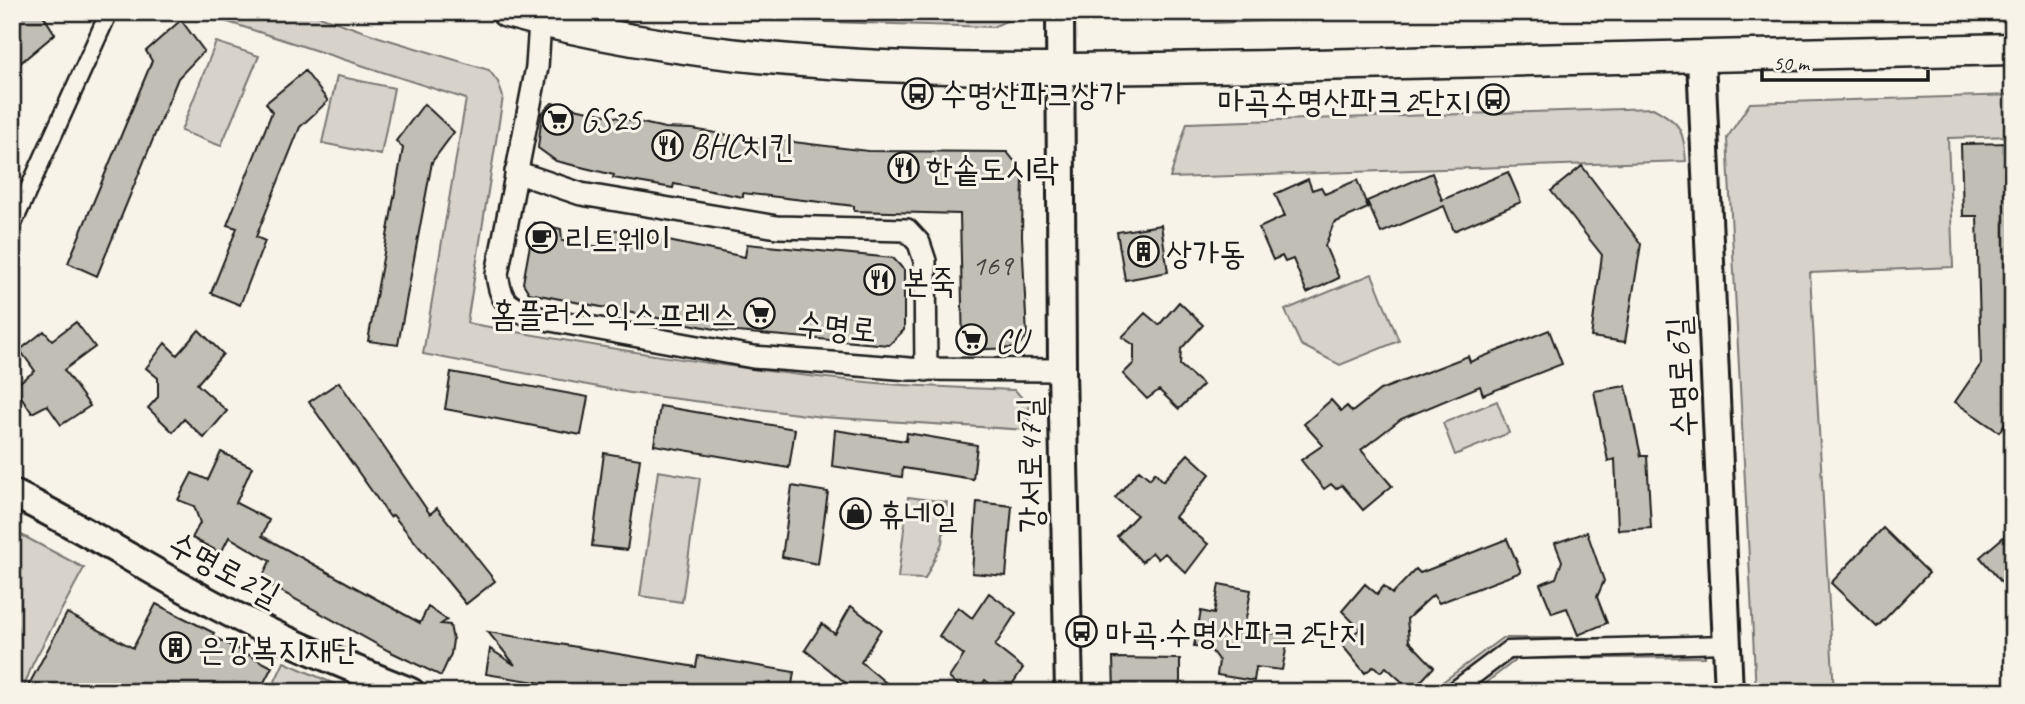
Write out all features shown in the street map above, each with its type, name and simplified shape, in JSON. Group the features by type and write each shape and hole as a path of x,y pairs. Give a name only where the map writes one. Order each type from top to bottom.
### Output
{"main road":[{"path":"507,12 540,22 708,53 899,68 1062,69 1701,59 2013,49"}],"street":[{"path":"12,226 109,12"},
{"name":"강서로47길","path":"1060,12 1062,370 1069,692"},
{"name":"수명로","path":"540,22 537,67 497,274 499,293 510,307 534,317 753,357 926,370 1062,370"},
{"name":"수명로6길","path":"1701,59 1729,692"},
{"name":"수명로","path":"516,172 581,194 776,227 907,230 919,243 925,261 926,370"},
{"name":"수명로2길","path":"12,493 70,522 200,597 309,651 411,692"},
{"path":"1452,692 1508,650 1727,644"}],"shaded area":[{"path":"197,12 308,12 379,37 489,70 498,82 503,97 467,323 782,373 888,384 1015,390 1029,406 1028,430 822,417 630,393 423,354 466,99"},
{"path":"702,12 1026,12 993,27 760,20"},
{"path":"1214,12 1498,12 1215,23"},
{"path":"216,42 259,56 221,146 181,131"},
{"path":"337,76 394,88 381,155 322,143"},
{"path":"2013,95 2013,136 1948,138 1953,267 1810,273 1834,692 1756,692 1727,138 1750,103"},
{"path":"1653,108 1670,118 1679,128 1684,141 1686,161 1170,178 1187,123"},
{"path":"1372,274 1399,341 1340,365 1301,345 1285,310"},
{"path":"1497,401 1509,433 1455,455 1443,423"},
{"path":"658,471 700,478 682,602 640,596"},
{"path":"908,497 947,502 942,543 925,579 898,578"},
{"path":"12,530 84,568 33,663 22,692 12,692"},
{"path":"1502,638 1704,638 1705,657 1517,659 1474,692 1429,692"},
{"path":"284,662 353,692 270,692"}],"building":[{"path":"12,12 41,12 55,34 12,70"},
{"path":"181,20 204,51 178,78 97,276 68,263 152,61 146,51"},
{"path":"305,71 328,101 300,127 256,237 265,241 240,305 211,293 237,228 227,225 272,112 266,103"},
{"path":"552,103 665,128 692,129 776,143 777,140 868,151 1007,152 1023,172 1022,236 1027,337 1016,348 963,350 960,214 854,211 854,206 743,193 743,197 674,184 673,188 613,178 614,175 556,161 538,148 542,113"},
{"path":"424,104 454,132 432,162 398,345 368,341 403,148 396,141"},
{"path":"2013,143 2013,412 1999,432 1955,402 1981,364 1977,216 1963,216 1961,144"},
{"path":"1582,166 1641,244 1625,342 1591,337 1602,255 1551,191"},
{"path":"1508,172 1521,202 1454,231 1444,206 1381,233 1367,201 1432,173 1442,200"},
{"path":"1308,179 1312,190 1321,187 1325,194 1357,180 1368,208 1334,223 1325,246 1339,278 1307,293 1293,259 1285,262 1282,256 1273,260 1259,228 1285,216 1275,194"},
{"path":"534,223 561,229 562,241 607,248 611,229 745,257 747,244 893,258 904,270 904,330 889,345 725,331 529,293 523,283"},
{"name":"상가동","path":"1161,225 1168,272 1125,280 1117,232"},
{"path":"1179,302 1203,325 1181,349 1180,365 1203,385 1179,409 1159,390 1147,399 1123,374 1134,363 1134,345 1122,337 1145,313 1159,325"},
{"path":"76,322 95,347 64,370 90,406 61,425 47,405 32,413 14,386 35,371 20,350 44,331 52,340"},
{"path":"199,330 223,354 197,384 227,411 204,438 184,419 173,432 148,408 158,397 158,378 146,368 165,343 177,355"},
{"path":"1549,330 1562,364 1483,395 1480,386 1401,419 1361,450 1392,486 1363,510 1342,485 1336,489 1331,484 1324,489 1301,460 1323,445 1304,424 1331,400 1341,411 1347,406 1352,412 1380,390 1468,356 1470,362"},
{"path":"451,372 588,397 581,435 445,409"},
{"path":"339,382 430,514 437,508 495,581 466,604 393,515 390,517 309,402"},
{"path":"1626,386 1641,456 1647,456 1651,528 1618,530 1615,459 1608,461 1594,391"},
{"path":"660,406 795,429 789,468 654,445"},
{"path":"835,430 906,441 907,433 977,445 973,479 903,468 902,477 832,466"},
{"path":"221,452 252,467 236,503 269,520 262,536 420,623 428,607 447,620 441,624 450,625 453,640 451,654 441,676 389,651 261,580 270,561 229,537 221,553 192,538 200,523 194,506 178,500 192,473 208,480"},
{"path":"604,453 640,459 627,550 592,546"},
{"path":"1188,454 1210,474 1175,517 1208,544 1186,573 1165,553 1158,559 1152,552 1142,562 1117,536 1137,515 1115,498 1139,470 1150,479 1155,472 1163,481"},
{"path":"792,486 828,492 818,564 782,557"},
{"path":"977,502 1012,506 1006,576 972,573"},
{"path":"1883,528 1929,573 1877,627 1831,583"},
{"path":"2013,529 2013,596 1980,557"},
{"path":"1587,532 1604,581 1597,597 1607,623 1578,635 1567,608 1552,613 1540,584 1556,578 1562,561 1555,543"},
{"path":"1507,539 1521,572 1439,603 1433,595 1407,619 1409,641 1434,667 1412,691 1386,667 1380,672 1374,666 1365,673 1341,644 1360,629 1342,611 1365,584 1377,594 1384,586 1392,594 1416,569 1420,573"},
{"path":"1219,584 1251,590 1244,630 1289,635 1282,670 1256,667 1254,681 1217,675 1219,661 1210,649 1194,646 1201,611 1214,614"},
{"path":"989,593 1016,613 995,646 1023,668 1007,692 1000,692 985,680 977,692 967,692 949,678 964,655 939,636 958,607 972,618"},
{"path":"156,604 214,633 212,636 272,667 259,692 25,692 67,613 133,648"},
{"path":"851,606 881,629 861,662 897,692 857,692 805,650 822,624 835,634"},
{"path":"488,632 696,667 698,656 794,672 791,692 598,692 486,674 490,649 515,665"},
{"path":"1113,658 1180,659 1180,692 1114,692"}],"place":[{"name":"수명산파크상가","path":"917,93"},
{"name":"마곡수명산파크2단지","path":"1494,100"},
{"name":"GS25","path":"557,119"},
{"name":"BHC치킨","path":"667,145"},
{"name":"한솥도시락","path":"903,168"},
{"name":"리트웨이","path":"542,238"},
{"name":"상가동","path":"1143,252"},
{"name":"본죽","path":"880,280"},
{"name":"홈플러스 익스프레스","path":"760,313"},
{"name":"CU","path":"972,340"},
{"name":"휴네일","path":"855,514"},
{"name":"마곡.수명산파크2단지","path":"1082,632"},
{"name":"은강복지재단","path":"175,648"}]}
